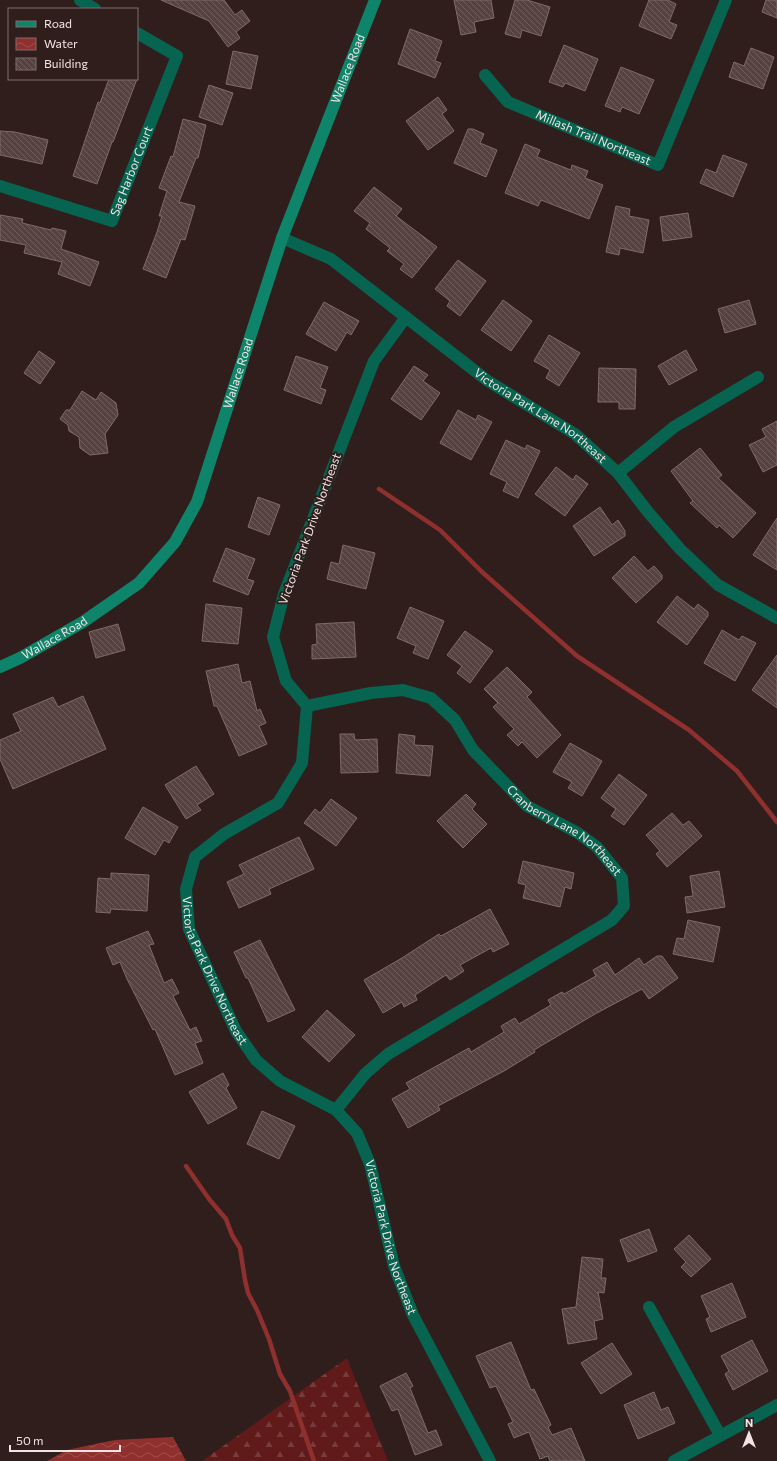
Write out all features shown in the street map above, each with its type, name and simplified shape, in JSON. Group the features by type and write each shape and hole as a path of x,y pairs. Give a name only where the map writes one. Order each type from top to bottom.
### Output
{"street":[{"path":"80,0 93,8"},
{"name":"Wallace Road","path":"0,667 20,658 83,622 139,583 175,542 196,502 282,238 375,0"},
{"name":"Millash Trail Northeast","path":"485,75 508,102 658,165 726,0"},
{"name":"Sag Harbor Court","path":"0,186 112,221 177,56 138,34"},
{"name":"Victoria Park Lane Northeast","path":"282,238 331,259 488,381 575,434 618,473 648,512 680,549 718,585 777,618"},
{"name":"Victoria Park Drive Northeast","path":"406,317 374,361 282,601 273,637 286,680 307,706 302,763 278,803 224,834 196,857 186,889 189,930 236,1031 256,1060 280,1081 336,1110 357,1133 370,1164 394,1266 413,1314 490,1461"},
{"path":"618,473 674,427 758,377"},
{"name":"Cranberry Lane Northeast","path":"307,706 371,692 403,690 430,698 454,720 473,750 527,806 578,833 598,847 622,878 624,906 612,920 388,1054 365,1074 336,1110"},
{"path":"649,1307 720,1435"},
{"path":"674,1461 777,1405"}],"green space":[{"path":"347,1358 388,1461 202,1461"}],"water":[{"path":"173,1437 186,1461 47,1461 67,1450 115,1440"}],"building":[{"path":"161,0 224,0 235,15 242,10 250,21 236,32 240,38 228,47 209,21"},
{"path":"454,0 491,0 494,18 474,22 476,32 461,35"},
{"path":"515,0 527,0 550,7 541,36 522,30 520,38 505,34"},
{"path":"649,0 668,0 676,4 669,22 677,25 671,39 639,26"},
{"path":"766,0 777,0 777,18 762,12"},
{"path":"410,29 442,41 435,61 441,63 435,78 398,64"},
{"path":"564,45 598,59 585,91 565,83 563,87 549,82"},
{"path":"751,48 774,57 763,89 729,77 734,62 744,66"},
{"path":"233,51 258,56 251,89 226,84"},
{"path":"621,67 654,80 639,114 622,107 620,112 605,106"},
{"path":"109,80 137,80 97,184 73,176 98,102 100,103"},
{"path":"209,85 233,93 222,125 199,117"},
{"path":"438,97 447,110 442,114 454,131 428,150 406,121"},
{"path":"183,119 206,125 198,158 196,158 179,202 195,206 185,240 181,239 166,278 143,269 162,216 159,216 167,191 159,188 171,156 173,157"},
{"path":"468,129 473,129 484,134 480,143 497,150 486,177 454,163"},
{"path":"0,131 15,132 48,140 42,164 0,155"},
{"path":"525,144 540,150 537,157 571,170 572,165 588,171 585,178 603,185 589,219 541,200 538,206 505,193"},
{"path":"723,155 747,164 733,197 700,183 706,169 716,173"},
{"path":"374,187 402,209 396,216 437,247 412,278 400,269 404,264 387,251 390,248 366,229 370,223 354,211"},
{"path":"616,206 630,209 629,216 649,220 643,253 620,248 619,255 606,252"},
{"path":"688,213 692,237 663,241 660,217"},
{"path":"0,215 23,219 22,223 51,230 52,228 66,231 61,249 99,262 90,286 58,274 62,262 24,253 26,245 0,240"},
{"path":"458,260 486,281 460,316 447,306 450,301 435,289"},
{"path":"503,300 532,321 511,351 481,330"},
{"path":"749,300 756,324 725,333 718,309"},
{"path":"324,302 359,321 351,335 347,332 336,351 306,334"},
{"path":"549,335 580,353 559,386 546,378 550,370 534,361"},
{"path":"686,350 697,370 669,385 658,366"},
{"path":"39,351 55,362 40,384 24,373"},
{"path":"296,356 328,367 320,388 326,390 321,404 284,390"},
{"path":"414,366 428,375 423,381 440,393 421,420 391,399"},
{"path":"599,368 636,369 635,409 619,409 619,402 598,402"},
{"path":"82,391 96,400 101,392 116,403 118,415 105,434 108,453 90,455 80,448 79,437 69,431 68,425 60,419 66,410 70,410"},
{"path":"458,410 476,420 478,415 492,422 471,460 440,443"},
{"path":"777,421 777,465 763,472 749,445 766,437 762,429"},
{"path":"506,440 525,449 527,445 540,451 518,498 503,491 507,482 490,474"},
{"path":"700,448 722,475 718,478 756,513 733,538 719,525 717,528 690,503 693,501 671,471"},
{"path":"556,467 573,480 576,475 588,484 565,516 535,494"},
{"path":"258,497 280,505 269,535 248,527"},
{"path":"600,507 612,525 618,520 625,531 625,536 594,556 573,526"},
{"path":"777,518 777,570 753,555"},
{"path":"343,545 375,553 366,589 327,579 331,562 339,564"},
{"path":"226,548 255,559 247,579 254,581 248,595 213,581"},
{"path":"634,556 648,571 654,566 662,575 662,579 636,603 612,578"},
{"path":"677,596 694,609 698,604 708,612 708,616 687,645 657,622"},
{"path":"206,604 242,608 238,644 202,641"},
{"path":"410,607 444,621 428,659 413,653 416,646 397,638"},
{"path":"354,622 356,657 312,659 312,645 317,644 316,624"},
{"path":"118,624 125,650 96,658 89,632"},
{"path":"722,630 739,640 742,636 756,643 735,681 704,663"},
{"path":"465,631 493,651 470,683 457,673 462,666 447,655"},
{"path":"777,655 777,708 752,690"},
{"path":"238,664 242,683 250,681 257,711 260,709 266,723 259,726 267,744 239,756 217,706 214,706 206,671"},
{"path":"507,667 532,692 527,697 561,735 537,758 522,742 518,746 507,735 514,729 493,707 498,703 484,689"},
{"path":"83,696 106,749 13,789 0,759 0,740 21,731 13,714 53,697 58,707"},
{"path":"340,734 354,734 355,740 377,739 378,772 341,773"},
{"path":"399,734 415,736 414,745 433,746 430,776 396,773"},
{"path":"570,743 602,761 582,796 568,788 572,782 553,772"},
{"path":"196,766 214,794 197,805 201,810 186,819 165,785"},
{"path":"619,774 647,795 624,825 611,816 616,809 601,798"},
{"path":"466,794 476,804 472,809 487,824 463,848 437,821"},
{"path":"331,799 357,818 336,846 304,823 315,809 320,813"},
{"path":"143,807 178,827 169,843 164,840 155,855 125,838"},
{"path":"672,813 683,825 689,821 702,836 667,867 656,854 660,851 646,835"},
{"path":"299,837 314,869 269,889 271,894 239,908 227,882 244,874 239,865"},
{"path":"523,861 574,873 571,889 565,887 560,907 523,898 526,885 518,883"},
{"path":"719,871 725,907 687,913 685,897 693,896 690,876"},
{"path":"111,873 149,875 147,911 111,909 110,913 96,912 98,878 111,879"},
{"path":"490,909 509,944 493,952 491,948 460,965 464,971 450,980 446,975 415,995 417,1000 404,1007 402,1002 383,1013 364,980 439,934 441,936"},
{"path":"688,920 720,927 713,962 673,954 677,938 684,939"},
{"path":"148,931 154,944 149,945 164,983 172,979 179,993 173,996 190,1030 196,1027 202,1041 195,1043 203,1063 175,1075 155,1029 153,1030 120,962 113,965 106,948"},
{"path":"260,940 295,1010 268,1022 248,978 246,978 234,952"},
{"path":"657,956 662,956 678,978 649,999 642,989 595,1014 534,1050 535,1052 504,1071 438,1106 440,1110 408,1128 392,1099 410,1089 406,1083 469,1048 471,1052 504,1032 501,1026 515,1018 519,1024 551,1005 548,1000 562,992 564,994 596,976 593,970 607,962 615,975 639,958 644,965"},
{"path":"327,1010 355,1035 329,1062 302,1037"},
{"path":"223,1073 229,1085 226,1088 237,1108 208,1124 189,1092"},
{"path":"262,1111 295,1126 279,1159 247,1144"},
{"path":"649,1229 657,1251 628,1262 620,1240"},
{"path":"689,1235 711,1259 691,1277 681,1267 686,1262 674,1249"},
{"path":"582,1257 603,1259 601,1278 606,1278 604,1293 598,1292 603,1319 594,1321 597,1339 568,1344 562,1309 576,1307"},
{"path":"732,1283 746,1317 711,1332 706,1319 710,1317 701,1296"},
{"path":"752,1340 768,1371 733,1390 725,1374 729,1371 721,1356"},
{"path":"511,1342 531,1390 534,1389 551,1425 548,1427 552,1435 571,1428 585,1461 550,1461 548,1456 540,1459 529,1432 514,1438 508,1424 513,1422 496,1386 490,1388 476,1356"},
{"path":"612,1343 632,1374 601,1394 581,1363"},
{"path":"406,1373 413,1386 410,1388 428,1433 436,1430 442,1445 415,1455 398,1409 392,1411 380,1386"},
{"path":"654,1392 661,1410 668,1407 675,1423 638,1439 624,1405"}],"waterway":[{"path":"379,489 440,530 481,571 577,656 689,730 737,771 777,822"},
{"path":"186,1166 209,1199 226,1219 232,1235 240,1248 248,1293 269,1339 280,1374 290,1391 314,1461"}]}
